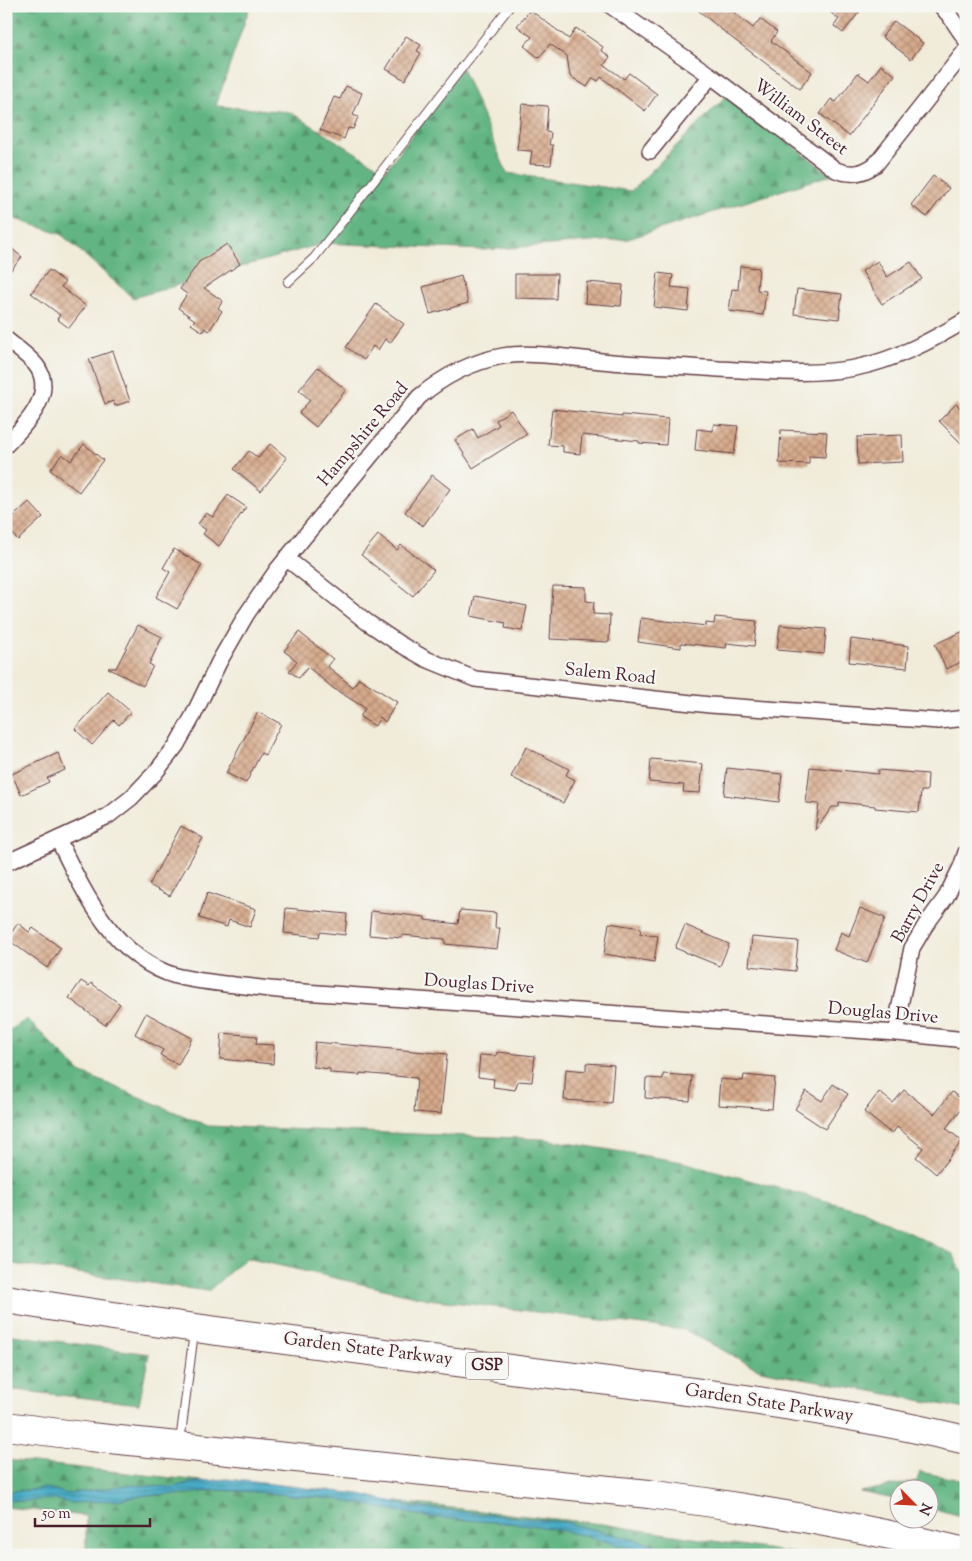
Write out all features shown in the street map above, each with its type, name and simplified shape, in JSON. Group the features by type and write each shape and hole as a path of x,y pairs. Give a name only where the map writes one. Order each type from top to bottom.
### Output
{"highway":[{"name":"Garden State Parkway","path":"6,1299 195,1328 756,1400 923,1430 966,1440"},
{"path":"6,1426 90,1437 658,1495 813,1519 966,1552"}],"street":[{"name":"William Street","path":"611,6 711,76 836,170 846,174 858,174 876,164 966,50"},
{"path":"941,6 966,40"},
{"path":"650,150 711,76"},
{"name":"Hampshire Road","path":"6,863 108,816 131,798 155,773 176,746 218,662 246,614 286,558 419,397 438,382 458,370 481,361 504,356 528,355 746,370 819,372 856,368 887,360 917,348 964,323"},
{"path":"6,339 37,367 44,382 37,407 27,422 6,445"},
{"name":"Salem Road","path":"286,558 398,644 455,672 475,678 710,705 938,721 966,718"},
{"name":"Douglas Drive","path":"58,839 78,880 97,912 118,939 134,954 154,967 192,980 299,992 897,1033 966,1040"},
{"name":"Barry Drive","path":"897,1033 899,1010 912,948 946,897 961,867 966,852"}],"lane":[{"path":"288,282 314,258 510,6"},
{"path":"179,1446 195,1328"}],"green space":[{"path":"6,6 250,6 216,106 290,112 385,171 462,68 507,173 631,191 727,95 831,175 628,239 483,250 324,243 133,298 61,234 6,216"},
{"path":"27,1019 80,1072 208,1126 544,1139 683,1162 863,1211 953,1254 966,1279 966,1409 760,1370 685,1330 428,1299 246,1258 208,1291 6,1263 6,1033"},
{"path":"6,1334 149,1354 139,1404 6,1389"},
{"path":"6,1460 602,1524 805,1555 113,1555 86,1550 86,1516 6,1507"},
{"path":"920,1472 966,1481 966,1517 940,1510 940,1478 918,1478"},
{"path":"890,1486 890,1498 860,1492"}],"water":[{"path":"227,1479 360,1494 414,1507 564,1522 696,1555 649,1555 623,1546 565,1531 531,1525 427,1517 334,1499 254,1492 215,1490 188,1494 146,1495 118,1500 72,1503 51,1499 6,1500 6,1492 47,1488 68,1494 127,1485 173,1487 188,1483"}],"building":[{"path":"693,6 726,6 753,28 760,19 777,32 771,41 812,72 800,89"},
{"path":"822,6 854,6 860,11 843,33 834,26 839,19"},
{"path":"530,10 569,39 576,28 603,47 601,50 610,57 604,65 624,79 629,73 657,94 645,111 601,77 598,81 593,78 587,87 570,76 567,56 550,44 539,58 524,46 532,37 517,26"},
{"path":"894,21 923,43 911,59 882,37"},
{"path":"406,36 421,45 417,51 421,53 405,80 386,69"},
{"path":"881,65 895,75 849,136 820,114 831,99 836,102 858,73 869,81"},
{"path":"346,86 362,93 353,115 358,117 353,129 348,128 344,139 320,130 334,97 340,99"},
{"path":"522,104 548,106 546,132 551,133 549,145 553,145 551,165 530,164 532,151 517,150"},
{"path":"933,176 949,188 927,217 911,205"},
{"path":"6,244 22,257 6,276"},
{"path":"227,244 240,264 204,288 223,301 218,308 222,311 209,331 205,328 203,332 191,324 195,320 178,308 187,294 180,289 199,262"},
{"path":"878,261 887,277 911,262 922,279 882,304 862,271"},
{"path":"740,266 759,268 757,290 766,291 763,315 729,311 732,289 738,290"},
{"path":"49,270 65,282 61,287 86,306 69,328 57,319 60,315 31,293"},
{"path":"658,273 673,275 671,287 690,289 688,311 654,307"},
{"path":"515,274 557,274 556,299 515,298"},
{"path":"461,276 468,303 430,314 423,287"},
{"path":"587,282 623,285 621,306 585,303"},
{"path":"797,289 842,294 839,319 794,314"},
{"path":"376,304 404,324 390,343 385,339 378,350 373,346 364,360 346,347"},
{"path":"113,351 130,401 115,406 113,401 105,404 89,359"},
{"path":"318,367 346,390 316,427 299,413 310,400 299,390"},
{"path":"956,404 966,414 966,448 939,421"},
{"path":"552,409 622,417 622,415 668,419 666,445 582,435 580,454 563,452 563,446 548,445"},
{"path":"511,410 527,434 473,468 455,440 473,429 478,438 499,425 496,420"},
{"path":"714,424 738,426 734,454 695,450 697,429 713,431"},
{"path":"781,430 827,432 825,457 809,456 809,464 779,463"},
{"path":"902,435 903,462 858,464 857,437"},
{"path":"84,444 103,460 79,492 50,470 62,454 71,461"},
{"path":"270,444 287,458 261,491 234,469 249,451 258,458"},
{"path":"432,475 450,489 423,526 405,512"},
{"path":"228,495 246,507 219,546 203,534 206,530 198,524 206,513 213,517"},
{"path":"29,502 43,517 18,540 6,527 6,523"},
{"path":"378,535 397,550 401,545 434,570 413,596 361,555"},
{"path":"174,549 202,565 177,609 156,597 170,572 163,568"},
{"path":"553,586 586,587 586,601 594,602 593,614 610,615 609,642 550,639"},
{"path":"475,596 527,606 522,631 505,628 506,623 471,616"},
{"path":"715,617 757,621 754,646 727,643 726,648 681,643 681,648 638,642 641,618 706,626 706,623 714,624"},
{"path":"138,625 162,637 149,664 153,666 143,686 108,668 116,668"},
{"path":"780,625 826,629 824,654 777,650"},
{"path":"966,630 966,660 946,669 935,644"},
{"path":"299,632 333,659 327,666 353,687 359,678 397,702 385,722 380,717 375,726 360,717 365,708 333,688 308,667 299,678 289,671 297,661 284,651"},
{"path":"851,639 909,646 907,668 849,662"},
{"path":"108,692 131,712 119,725 114,720 92,745 75,729"},
{"path":"258,712 281,724 265,755 261,753 246,783 226,773"},
{"path":"526,747 569,769 566,775 575,780 563,803 511,777"},
{"path":"58,753 65,770 47,778 49,782 21,795 12,774"},
{"path":"651,759 703,764 700,793 683,792 684,785 649,782"},
{"path":"810,767 878,774 878,770 928,774 927,791 921,791 919,812 839,802 839,807 832,807 815,831 819,804 806,803"},
{"path":"727,768 782,774 779,802 724,795"},
{"path":"181,826 203,838 170,896 149,885"},
{"path":"207,893 256,909 250,927 229,920 227,927 199,918"},
{"path":"286,908 347,914 345,935 320,932 319,937 284,933"},
{"path":"860,908 885,918 867,963 834,950 841,932 849,936"},
{"path":"460,910 496,913 495,928 500,928 497,949 445,944 445,939 402,935 402,938 369,935 371,911 425,917 425,920 458,924"},
{"path":"18,923 29,932 33,928 61,948 47,968 7,939"},
{"path":"609,923 641,928 640,934 658,936 654,962 604,954"},
{"path":"685,925 729,944 720,966 675,948"},
{"path":"752,937 798,941 795,971 749,966"},
{"path":"81,981 89,986 91,983 120,1004 105,1025 69,998"},
{"path":"146,1013 192,1038 178,1065 160,1055 163,1050 135,1034"},
{"path":"222,1033 257,1036 256,1044 274,1045 273,1064 220,1059"},
{"path":"315,1042 447,1054 441,1114 414,1112 417,1078 360,1073 360,1075 330,1073 330,1069 313,1067"},
{"path":"497,1052 535,1056 532,1082 518,1081 515,1090 493,1087 494,1079 478,1077 480,1055 496,1056"},
{"path":"586,1063 614,1065 611,1103 564,1100 566,1069 586,1071"},
{"path":"663,1074 692,1076 690,1101 645,1098 646,1078 663,1079"},
{"path":"744,1075 775,1078 772,1109 718,1105 720,1079 743,1081"},
{"path":"833,1084 848,1094 825,1129 795,1109 806,1091 822,1101"},
{"path":"904,1090 934,1114 952,1092 966,1103 946,1128 962,1141 936,1174 916,1157 923,1148 897,1127 892,1134 864,1112 879,1092 893,1103"}]}
